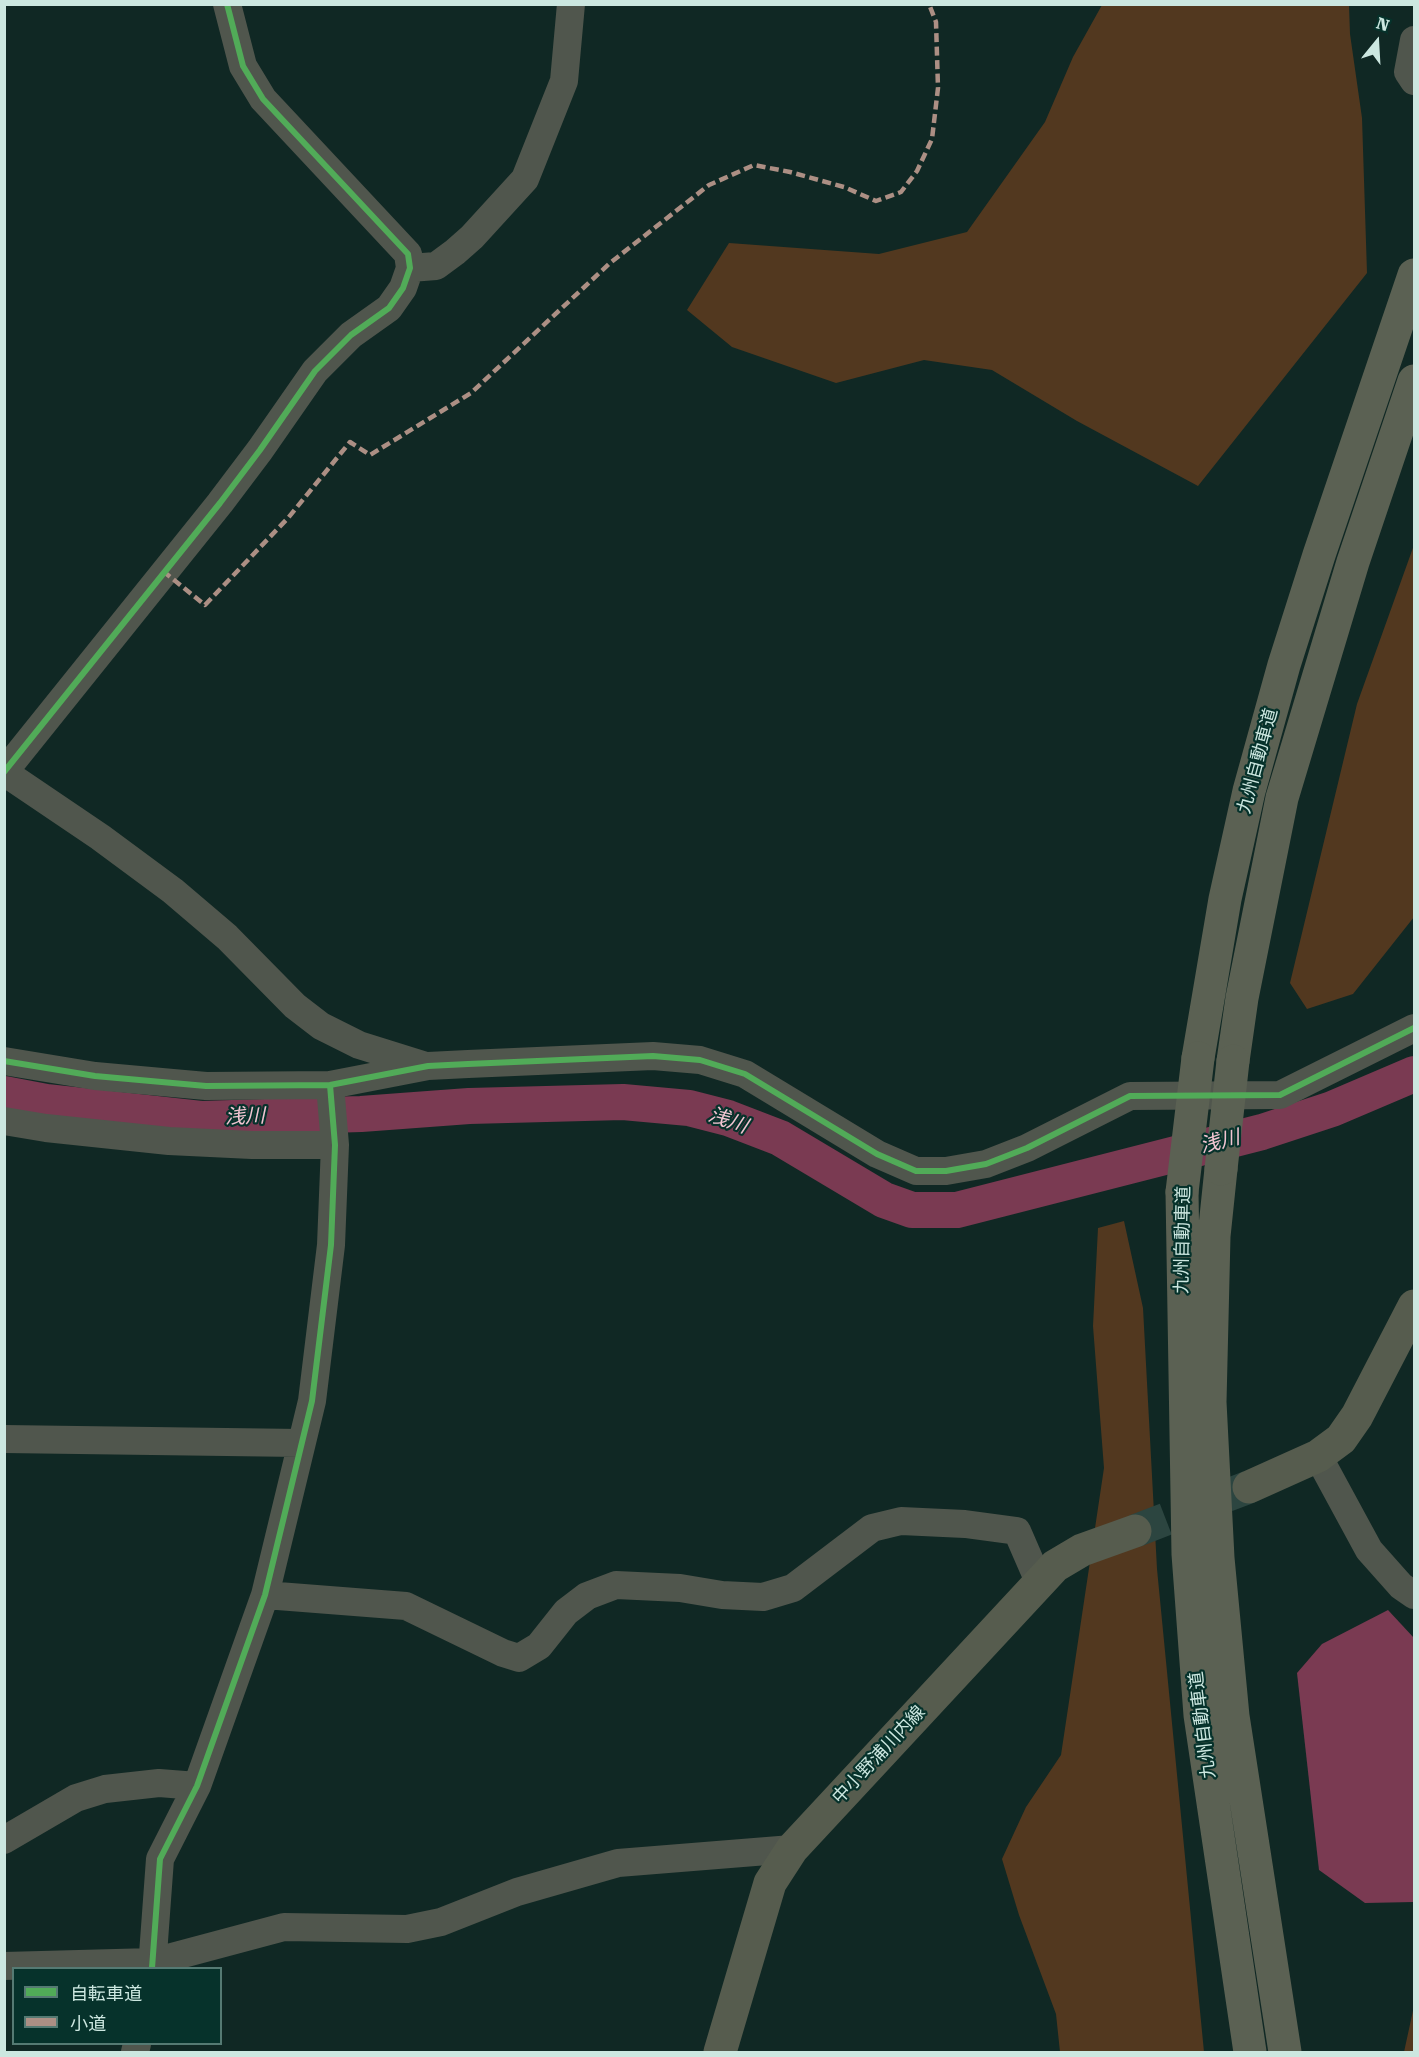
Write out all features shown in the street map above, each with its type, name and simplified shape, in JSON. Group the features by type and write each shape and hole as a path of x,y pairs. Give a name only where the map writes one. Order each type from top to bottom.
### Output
{"highway":[{"name":"九州自動車道","path":"1250,2052 1200,1715 1188,1554 1182,1192 1198,1058 1225,899 1249,790 1316,566 1414,275"},
{"name":"九州自動車道","path":"1285,2052 1233,1716 1218,1558 1210,1402 1214,1236 1233,1061 1244,986 1282,798 1349,573 1414,381"}],"main road":[{"path":"1249,1487 1318,1456 1341,1439 1357,1416 1414,1306"},
{"name":"中小野浦川内線","path":"720,2052 771,1883 792,1849 1055,1566 1082,1550 1135,1531"}],"street":[{"path":"226,4 243,66 263,99 408,254 410,268 403,288 389,308 351,335 315,371 240,477 4,772 100,837 173,891 227,937 295,1006 321,1026 359,1045 428,1066"},
{"path":"410,268 436,266 455,252 472,237 525,178 564,81 571,4"},
{"path":"1414,40 1408,72 1414,81"},
{"path":"4,1061 95,1076 206,1086 330,1091 428,1066 653,1056 700,1060 745,1074 877,1154 916,1171 946,1171 986,1164 1027,1148 1130,1096 1280,1095 1414,1028"},
{"path":"152,1965 160,1859 198,1786 265,1594 312,1401 331,1245 335,1140 330,1091"},
{"path":"4,1121 46,1128 169,1141 252,1145 335,1140"},
{"path":"4,1439 300,1443"},
{"path":"1318,1456 1369,1550 1401,1586 1414,1595"},
{"path":"265,1594 406,1606 503,1653 519,1658 539,1646 566,1612 587,1596 616,1585 680,1588 722,1595 763,1597 794,1588 872,1528 901,1521 965,1524 1017,1531 1040,1584"},
{"path":"4,1840 76,1798 105,1789 159,1783 198,1786"},
{"path":"4,1966 152,1965 284,1927 407,1929 441,1922 517,1892 618,1863 792,1849"}],"shaded area":[{"path":"1102,5 1349,5 1350,34 1362,118 1367,273 1198,486 1077,421 992,370 924,360 836,383 732,347 687,310 729,243 879,254 967,232 1045,122 1073,57"},
{"path":"1414,545 1414,917 1353,994 1307,1009 1290,983 1357,704"},
{"path":"1124,1221 1143,1308 1157,1569 1204,2052 1060,2052 1056,2014 1019,1915 1002,1859 1026,1807 1061,1755 1104,1468 1093,1326 1098,1228"},
{"path":"1388,1610 1414,1638 1414,1902 1365,1903 1319,1870 1297,1673 1322,1644"},
{"path":"1414,2006 1414,2052 1404,2052"}],"waterway":[{"name":"浅川","path":"4,1094 46,1102 201,1119 361,1114 469,1106 623,1102 689,1108 728,1118 780,1138 884,1200 912,1210 957,1210 1262,1132 1332,1109 1414,1074"}],"tunnel":[{"path":"1135,1531 1249,1487"}],"marked path":[{"path":"163,571 205,605 288,518 350,442 370,455 471,393 610,263 709,185 754,165 844,187 876,201 901,192 917,171 932,139 938,88 936,22 929,4"}],"cycle path":[{"path":"4,772 220,503 315,371 351,335 389,308 403,288 410,268 408,254 263,99 243,66 227,4"},
{"path":"4,1061 95,1076 206,1086 330,1085 428,1066 653,1056 700,1060 745,1074 877,1154 916,1171 946,1171 986,1164 1027,1148 1130,1096 1280,1095 1414,1028"},
{"path":"152,1967 160,1859 197,1786 265,1595 312,1401 331,1245 335,1145 330,1085"}]}
